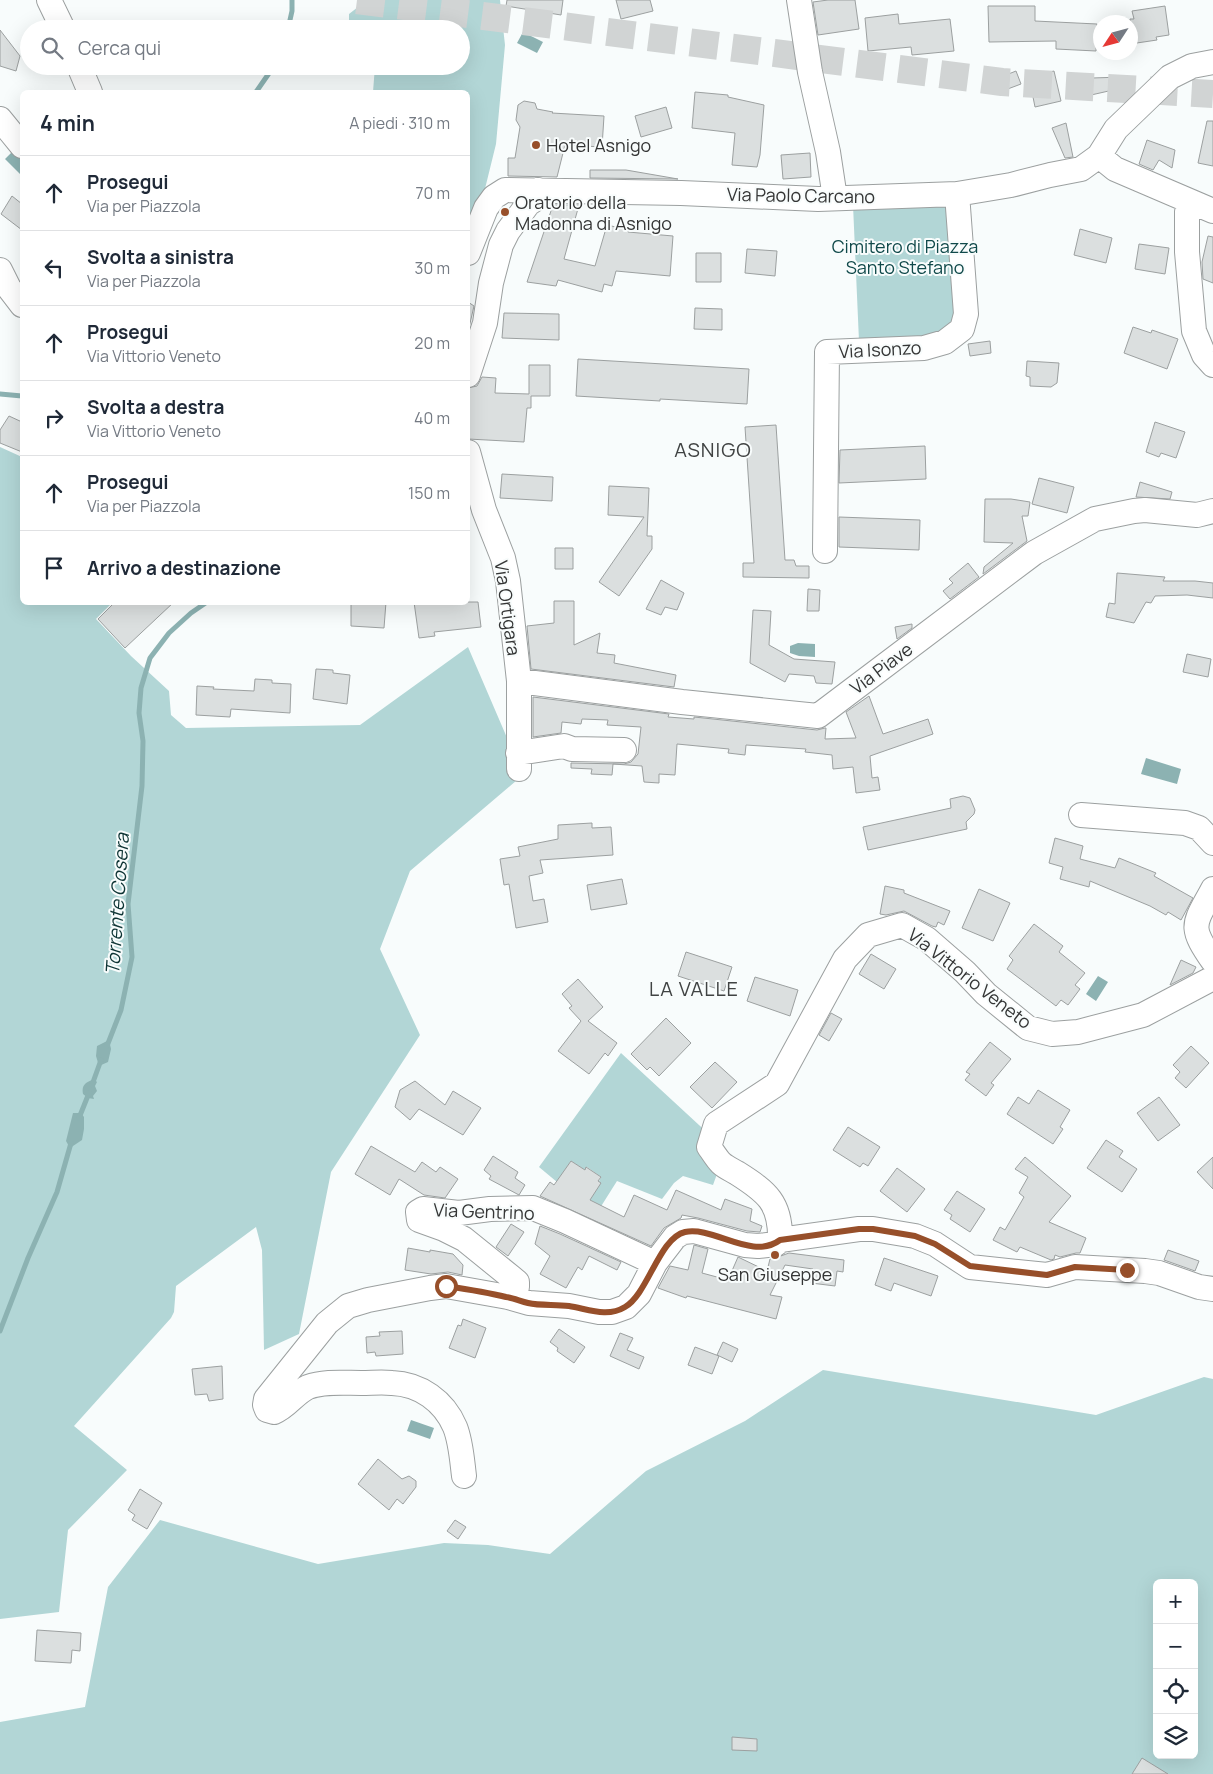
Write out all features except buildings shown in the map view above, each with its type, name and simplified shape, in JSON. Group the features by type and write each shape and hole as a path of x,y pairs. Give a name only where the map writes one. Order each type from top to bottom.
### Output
{"street":[{"path":"49,0 59,20"},
{"path":"799,0 810,72 828,152 835,198"},
{"path":"1213,62 1192,66 1170,77 1116,129 1099,156 1115,169 1213,211"},
{"path":"83,75 89,90"},
{"path":"0,119 20,144"},
{"name":"Via Paolo Carcano","path":"470,247 486,208 494,197 505,190 682,193 818,199 957,194 1081,170 1099,156"},
{"path":"470,369 486,323 491,284 501,245 508,231 528,204 534,200 538,190"},
{"name":"Via Isonzo","path":"825,551 827,352 924,348 945,342 962,329 966,314 957,194"},
{"path":"1190,202 1187,212 1187,252 1194,331 1204,355 1213,365"},
{"path":"0,270 9,288 20,302"},
{"name":"Via Ortigara","path":"470,459 484,510 506,568 519,681 518,761 564,746 572,749 624,750"},
{"name":"Via Piave","path":"519,681 682,702 818,716 1034,553 1095,519 1139,510 1197,516 1213,511"},
{"path":"1081,815 1185,823 1199,828 1213,843"},
{"path":"1213,889 1197,920 1196,929 1202,944 1213,960"},
{"name":"Via Vittorio Veneto","path":"780,1240 779,1218 776,1207 770,1198 761,1189 721,1163 709,1147 716,1124 777,1084 845,960 868,935 902,925 927,939 965,972 986,994 1028,1028 1052,1034 1078,1032 1143,1015 1213,978"},
{"name":"Via Gentrino","path":"508,1297 518,1287 511,1277 464,1239 420,1220 418,1212 423,1209 459,1213 490,1209 533,1208 565,1220 655,1263"},
{"path":"464,1476 456,1428 448,1413 431,1397 413,1387 394,1383 323,1383 307,1388 274,1412 267,1410 266,1399 327,1323 348,1306 368,1300 446,1286 508,1297 529,1303 612,1312 626,1307 639,1294 655,1263 675,1236 683,1232 694,1231 745,1245 758,1246 776,1244 780,1240 859,1229 873,1229 915,1236 935,1244 970,1266 1047,1275 1075,1267 1145,1271 1159,1273 1208,1290"}],"green space":[{"path":"358,0 500,0 505,45 496,144 481,205 470,224 470,90 373,90 374,75 470,75 470,20 349,20 349,14 358,7"},
{"name":"Cimitero di Piazza Santo Stefano","path":"952,203 956,304 953,324 934,334 920,338 859,341 853,205"},
{"path":"0,447 20,456 20,605 110,605 96,619 131,656 169,691 171,715 186,728 360,725 468,647 523,775 410,871 380,949 420,1035 331,1172 299,1334 264,1350 262,1250 256,1227 176,1286 174,1312 171,1318 74,1426 127,1470 68,1530 59,1612 0,1619"},
{"path":"621,1053 712,1137 721,1163 713,1185 683,1176 674,1183 662,1199 617,1181 600,1208 589,1201 601,1177 587,1167 585,1170 571,1161 557,1182 539,1167"},
{"path":"823,1370 1096,1415 1204,1377 1213,1379 1213,1774 0,1774 0,1722 85,1707 108,1587 160,1520 318,1564 444,1543 488,1545 550,1554 646,1471 745,1421"}],"shaded area":[{"path":"523,32 543,42 537,53 517,43"},
{"path":"14,150 20,157 20,174 5,159"},
{"path":"798,643 815,644 815,657 799,656 790,653 790,646"},
{"path":"1146,758 1181,769 1177,784 1141,774"},
{"path":"1098,976 1108,982 1096,1001 1086,994"},
{"path":"109,1040 111,1049 108,1062 99,1066 96,1056 97,1046"},
{"path":"94,1079 97,1082 95,1086 97,1091 93,1096 94,1099 88,1098 83,1094 83,1088 85,1084"},
{"path":"73,1113 81,1113 84,1117 84,1129 82,1140 70,1148 66,1141"},
{"path":"411,1420 434,1428 430,1439 407,1431"}],"waterway":[{"path":"290,20 292,0"},
{"path":"257,90 268,75"},
{"path":"0,394 20,396"},
{"name":"Torrente Cosera","path":"107,1046 121,1010 132,957 128,904 142,786 143,741 139,713 141,688 150,658 169,633 203,605"},
{"name":"Torrente Cosera","path":"92,1085 101,1060"},
{"name":"Torrente Cosera","path":"79,1118 89,1093"},
{"name":"Torrente Cosera","path":"0,1331 28,1258 57,1192 71,1143"}],"tunnel":[{"path":"357,0 1002,82 1213,94"}],"place":[{"name":"Hotel Asnigo","path":"536,145"},
{"name":"Oratorio della Madonna di Asnigo","path":"505,212"},
{"name":"San Giuseppe","path":"775,1255"}],"district":[{"name":"ASNIGO","path":"713,449"},
{"name":"LA VALLE","path":"694,988"}],"route":[{"path":"446,1286 508,1297 529,1303 612,1312 626,1307 639,1294 655,1263 675,1236 683,1232 694,1231 745,1245 758,1246 776,1244 780,1240 859,1229 873,1229 915,1236 935,1244 970,1266 1047,1275 1075,1267 1127,1270"}]}
